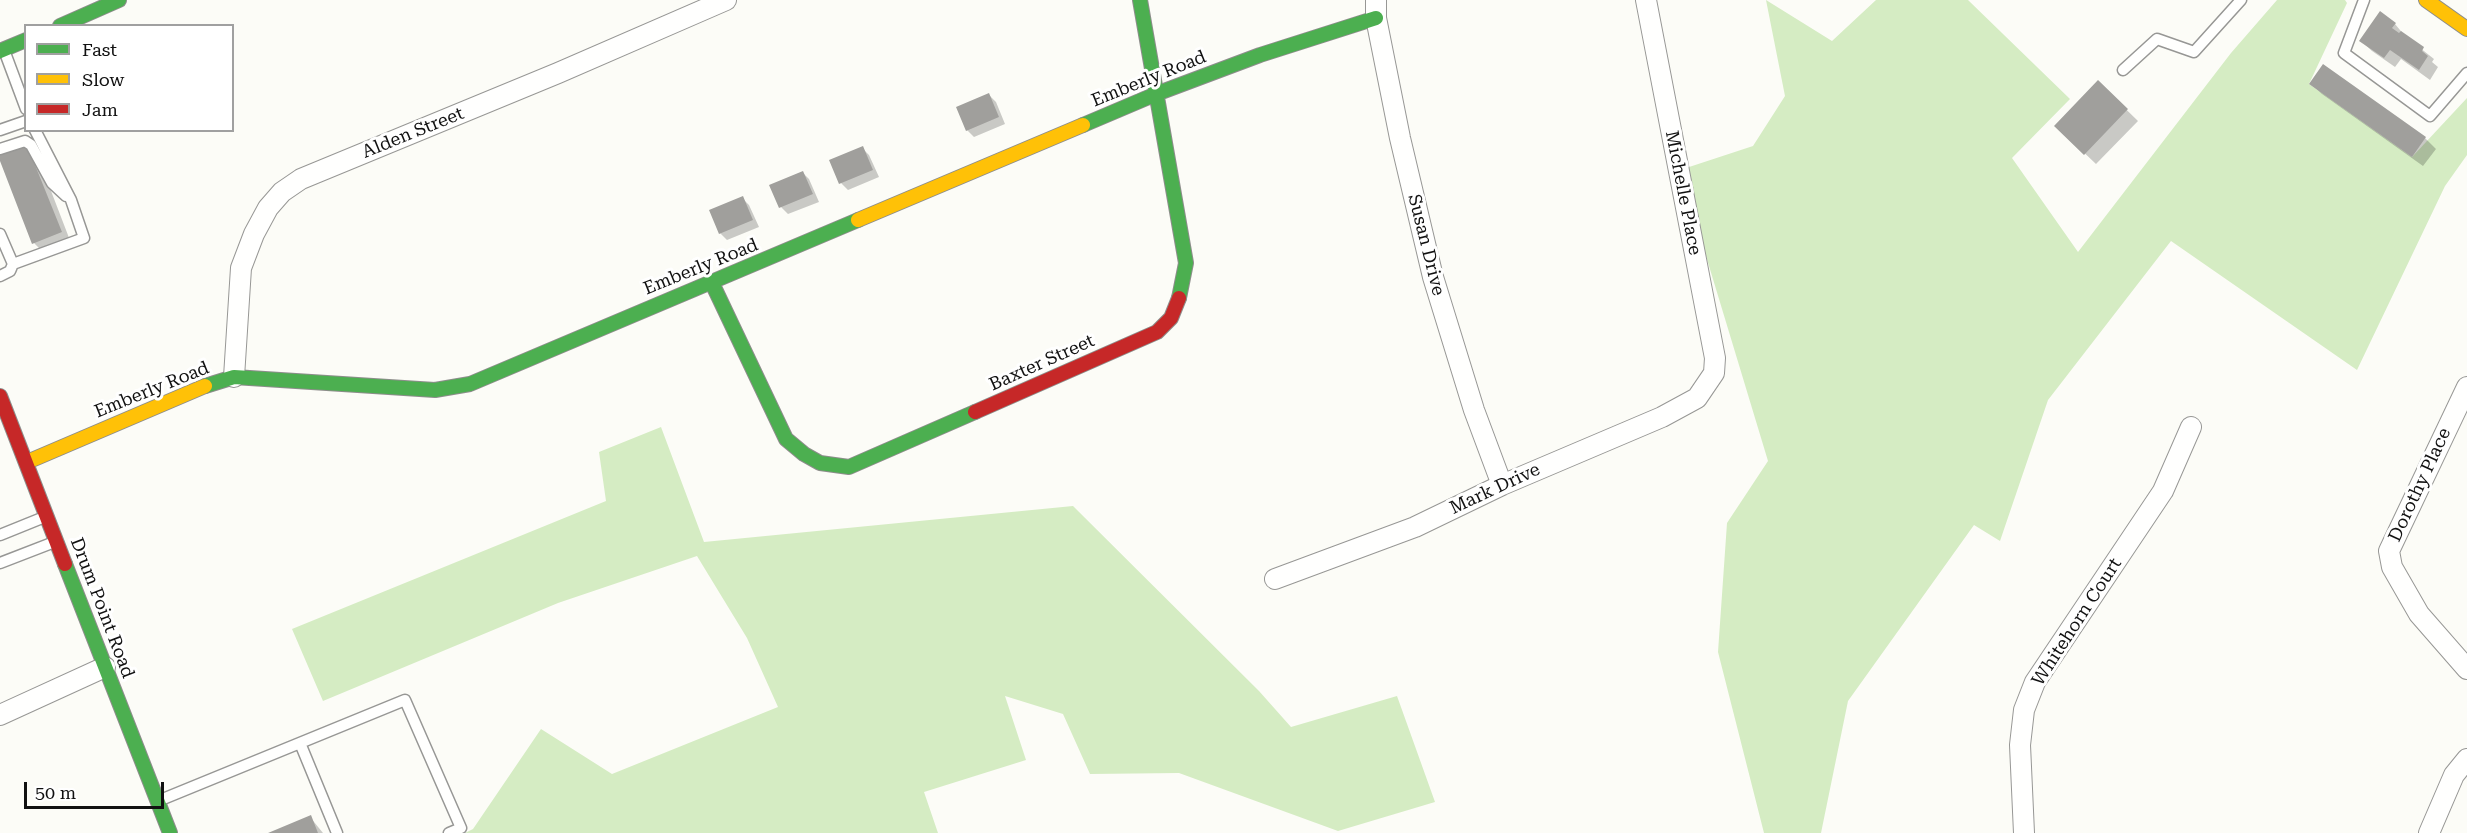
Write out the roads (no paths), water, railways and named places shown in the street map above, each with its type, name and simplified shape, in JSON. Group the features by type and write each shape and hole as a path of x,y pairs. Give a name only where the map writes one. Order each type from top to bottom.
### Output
{"street":[{"path":"65,24 119,0"},
{"name":"Alden Street","path":"234,377 241,268 254,234 268,208 282,192 300,179 558,73 726,0"},
{"name":"Baxter Street","path":"712,283 786,439 804,454 820,463 849,468 1157,332 1171,318 1178,306 1186,263 1140,0"},
{"name":"Michelle Place","path":"1646,0 1715,358 1714,373 1706,384"},
{"path":"2426,0 2467,29"},
{"name":"Emberly Road","path":"27,462 207,385 234,377 435,390 470,384 1156,94 1376,9"},
{"name":"Susan Drive","path":"1376,9 1400,138 1433,277 1474,410 1502,485"},
{"path":"2,50 24,41"},
{"name":"Mark Drive","path":"1275,579 1415,527 1502,485 1662,417 1697,398 1706,384"},
{"name":"Dorothy Place","path":"2467,387 2389,551 2391,567 2419,614 2467,669"},
{"name":"Drum Point Road","path":"0,396 170,833"},
{"name":"Whitehorn Court","path":"2024,833 2020,745 2024,710 2036,682 2163,491 2191,426"},
{"path":"0,715 105,667"},
{"path":"2429,833 2454,775 2467,759"}],"lane":[{"path":"2123,70 2157,39 2194,52 2241,0"},
{"path":"2364,0 2344,53 2430,116 2467,73"},
{"path":"2,50 24,104"},
{"path":"0,130 24,122"},
{"path":"0,276 9,271 13,264 84,238 71,200 36,132"},
{"path":"0,149 25,141 32,145 52,183 71,200"},
{"path":"0,234 13,264"},
{"path":"0,256 6,257 13,264"},
{"path":"0,535 48,516"},
{"path":"0,563 57,541"},
{"path":"158,801 405,700 461,828 449,833"},
{"path":"300,743 337,833"}]}
